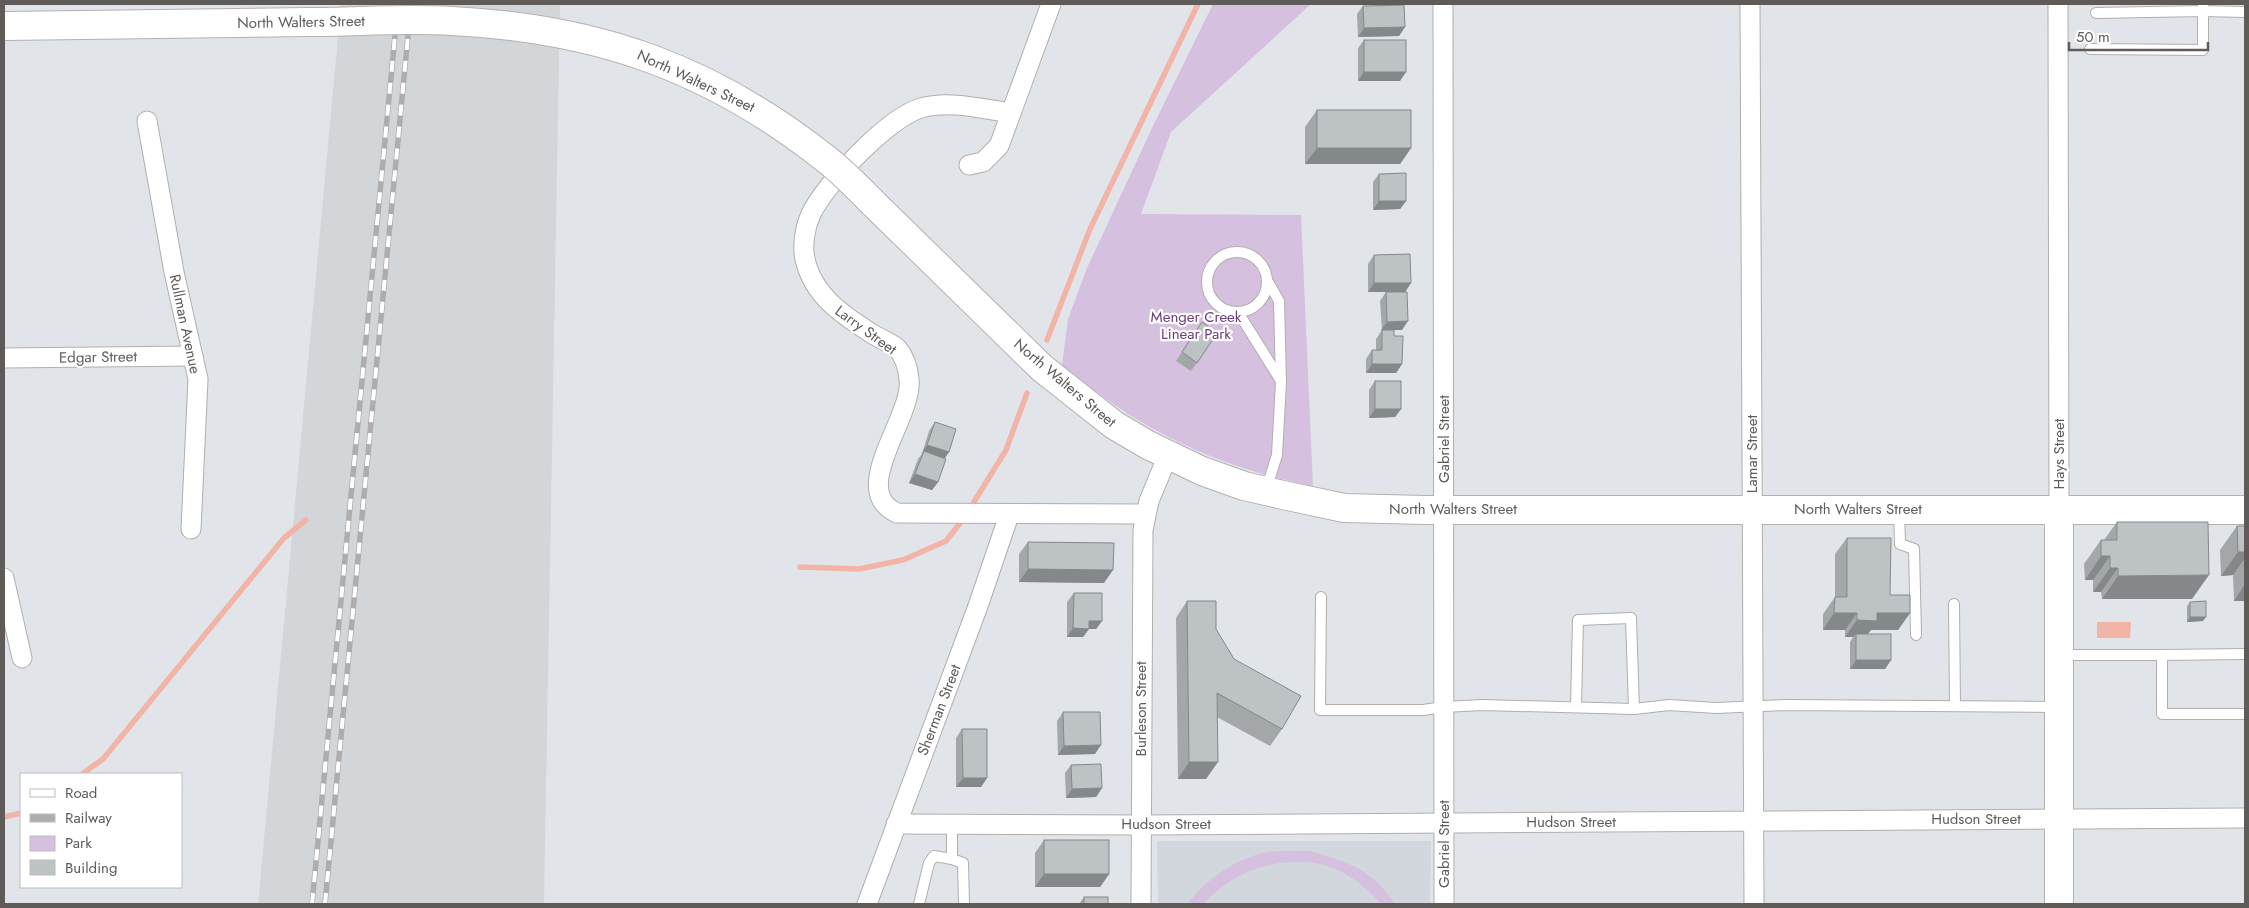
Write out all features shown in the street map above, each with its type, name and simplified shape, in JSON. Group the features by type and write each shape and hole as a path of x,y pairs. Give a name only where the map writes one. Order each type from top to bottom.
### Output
{"main road":[{"name":"North Walters Street","path":"4,26 434,20 529,27 565,33 622,47 663,62 751,106 828,160 1042,368 1114,425 1168,455 1202,471 1266,491 1344,508 1444,510 1752,508 2059,511 2245,510"},
{"name":"Hays Street","path":"2059,511 2059,904"}],"street":[{"path":"969,165 984,162 999,146 1051,4"},
{"name":"Gabriel Street","path":"1443,4 1444,904"},
{"name":"Lamar Street","path":"1750,4 1754,904"},
{"name":"Hays Street","path":"2058,4 2059,511"},
{"name":"Larry Street","path":"1009,515 897,513 882,502 878,479 908,395 909,382 906,363 896,348 848,319 823,298 813,282 805,260 805,235 810,216 828,187 891,124 908,112 950,104 1011,113"},
{"name":"Rullman Avenue","path":"147,121 174,272 198,379 191,530"},
{"name":"Edgar Street","path":"4,358 193,356"},
{"name":"Burleson Street","path":"1142,904 1141,562 1145,514 1168,455"},
{"path":"1009,515 1145,514"},
{"name":"Sherman Street","path":"867,904 978,606 1009,515"},
{"path":"4,578 22,658"},
{"name":"Hudson Street","path":"896,824 1141,825 2245,818"}],"lane":[{"path":"2090,49 2203,50 2203,8"},
{"path":"2096,13 2203,8 2245,12"},
{"path":"1266,491 1276,455 1281,382 1279,301 1267,280 1265,270 1260,262 1243,252 1232,252 1215,262 1208,280 1208,290 1220,306 1238,312 1247,311 1263,299 1267,280"},
{"path":"1238,312 1281,382"},
{"path":"1899,510 1900,544 1914,549 1916,635"},
{"path":"1321,597 1320,710 1423,710 1444,706 1634,709 1668,705 1716,708 1753,706 2059,706"},
{"path":"1954,604 1955,706"},
{"path":"1576,707 1578,620 1631,618 1634,709"},
{"path":"2059,655 2245,654"},
{"path":"2162,655 2162,714 2245,714"},
{"path":"952,824 952,859"},
{"path":"919,904 931,858 952,859 963,863 964,904"}],"shaded area":[{"path":"341,4 560,4 544,904 258,904"},
{"path":"2097,622 2131,622 2130,638 2097,638"},
{"path":"1157,841 1431,841 1430,904 1158,904"}],"green space":[{"name":"Menger Creek Linear Park","path":"1213,4 1311,4 1171,132 1141,214 1301,215 1313,486 1284,480 1228,463 1174,440 1122,410 1062,365 1068,319 1087,268 1152,128"},
{"path":"1310,851 1348,863 1368,875 1377,882 1395,904 1381,904 1372,894 1340,871 1304,862 1285,862 1248,872 1232,880 1204,904 1188,904 1203,886 1233,864 1244,859 1267,852"}],"building":[{"path":"1404,5 1405,27 1364,28 1363,6"},
{"path":"1364,40 1406,40 1406,72 1364,72"},
{"path":"1317,110 1411,110 1411,148 1317,148"},
{"path":"1406,173 1406,201 1379,201 1379,174"},
{"path":"1410,254 1411,283 1374,283 1374,255"},
{"path":"1386,292 1407,292 1408,321 1387,322"},
{"path":"1202,322 1217,333 1197,363 1182,352"},
{"path":"1382,330 1394,330 1394,336 1403,336 1402,364 1372,364 1372,350 1382,350"},
{"path":"1375,381 1401,381 1401,409 1375,409"},
{"path":"935,422 956,429 949,452 927,445"},
{"path":"924,451 946,459 938,482 915,474"},
{"path":"2117,522 2208,522 2209,575 2118,576 2118,568 2110,568 2110,556 2101,556 2101,540 2117,540"},
{"path":"2237,526 2245,526 2245,552 2238,552"},
{"path":"1847,538 1891,538 1890,595 1910,595 1910,613 1877,613 1877,621 1857,620 1857,613 1834,613 1835,597 1847,597"},
{"path":"1028,542 1114,543 1113,570 1028,569"},
{"path":"1074,593 1102,593 1102,621 1089,621 1089,629 1073,628"},
{"path":"1187,601 1216,601 1216,629 1234,659 1301,696 1282,729 1217,693 1218,762 1189,762"},
{"path":"2206,601 2206,617 2190,617 2190,602"},
{"path":"1856,634 1891,634 1891,660 1856,660"},
{"path":"1063,712 1100,712 1101,745 1064,746"},
{"path":"962,729 987,729 987,778 963,778"},
{"path":"1101,764 1102,788 1072,789 1071,765"},
{"path":"1044,840 1109,840 1109,874 1044,874"},
{"path":"1084,897 1108,897 1108,904 1084,904"}],"waterway":[{"path":"1047,340 1090,229 1198,4"},
{"path":"969,510 1006,450 1027,393"},
{"path":"800,567 859,569 903,560 946,541 964,518"},
{"path":"83,773 103,759 284,538 306,520"},
{"path":"4,817 20,813"}],"railway":[{"path":"312,904 398,4"},
{"path":"325,904 411,4"}]}
